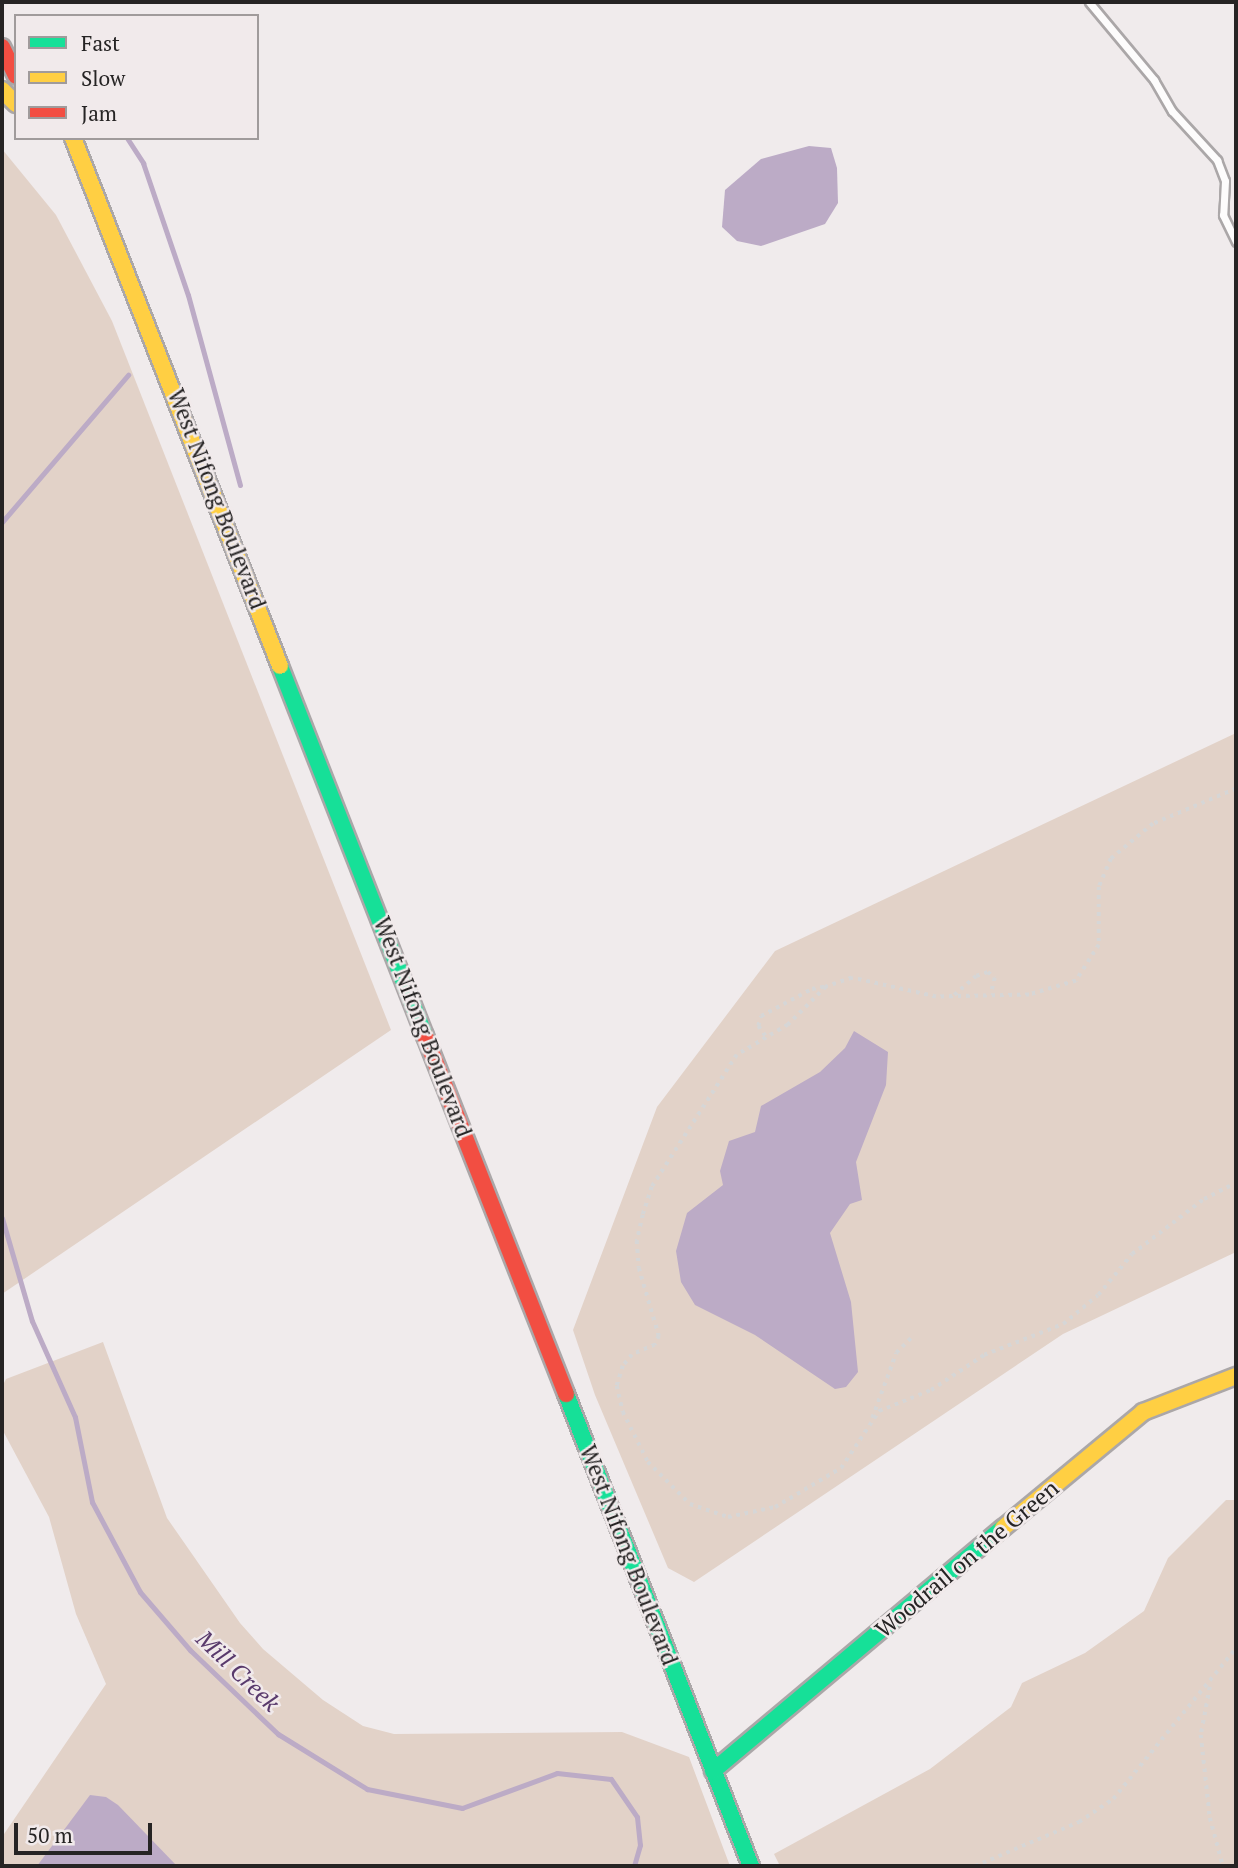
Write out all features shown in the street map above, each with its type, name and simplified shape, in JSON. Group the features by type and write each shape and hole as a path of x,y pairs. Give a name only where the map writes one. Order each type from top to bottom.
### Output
{"main road":[{"path":"2,47 14,72"},
{"name":"West Nifong Boulevard","path":"57,140 95,188"},
{"name":"West Nifong Boulevard","path":"74,140 95,188 751,1866"},
{"name":"Woodrail on the Green","path":"713,1771 1143,1412 1236,1376"}],"lane":[{"path":"1089,2 1154,80 1172,111 1217,160 1225,181 1223,215 1236,242"}],"path":[{"path":"765,1036 758,1027 761,1016 812,989 852,978 918,996 1038,994 1076,981 1099,945 1098,887 1116,853 1153,824 1236,789"},
{"path":"953,996 982,973 995,978 991,994"},
{"path":"830,985 788,1025 765,1036 727,1067 652,1187 637,1241 639,1268 659,1336 655,1345 632,1355 623,1366 617,1386 623,1412 648,1462 667,1485 708,1513 728,1517 775,1507 828,1480 853,1454 872,1420 896,1353 912,1336"},
{"path":"872,1420 894,1402 931,1390 970,1362 1063,1324 1098,1296 1132,1254 1204,1199 1236,1183"},
{"path":"975,1866 1097,1811 1130,1780 1210,1685 1236,1648"},
{"path":"1210,1685 1201,1735 1210,1818 1223,1866"}],"shaded area":[{"path":"809,146 831,148 837,168 838,203 825,224 761,246 737,241 722,227 725,190 761,159"},
{"path":"2,149 56,215 112,321 391,1030 2,1294"},
{"path":"1236,733 1236,1252 1063,1334 694,1582 668,1568 595,1395 573,1330 657,1107 775,951"},
{"path":"854,1031 888,1052 886,1085 856,1162 862,1200 850,1204 830,1233 851,1302 858,1372 846,1387 835,1389 755,1335 695,1305 681,1282 676,1251 687,1213 723,1185 720,1171 729,1141 755,1132 761,1106 820,1072 845,1048"},
{"path":"103,1342 167,1518 240,1623 263,1649 323,1700 363,1726 394,1734 622,1732 689,1757 730,1866 2,1866 2,1837 106,1684 76,1614 49,1517 2,1429 2,1387 6,1379"},
{"path":"1226,1500 1236,1500 1236,1866 780,1866 774,1854 930,1769 1011,1707 1022,1683 1085,1653 1144,1611 1168,1558"},
{"path":"90,1795 106,1797 118,1805 177,1866 37,1866"}],"waterway":[{"path":"128,140 143,163 188,295 240,485"},
{"path":"2,522 128,375"},
{"name":"Mill Creek","path":"2,1218 32,1321 75,1417 92,1502 140,1592 190,1650 278,1734 367,1789 462,1808 557,1773 611,1779 637,1817 640,1845 634,1866"}],"traffic: fast":[{"path":"280,666 425,1036"},
{"path":"566,1394 751,1866"},
{"path":"713,1771 1003,1528"}],"traffic: slow":[{"path":"2,90 14,102"},
{"path":"74,140 280,666"},
{"path":"1003,1528 1143,1412 1236,1376"}],"traffic: jam":[{"path":"2,47 14,72"},
{"path":"425,1036 566,1394"}]}
